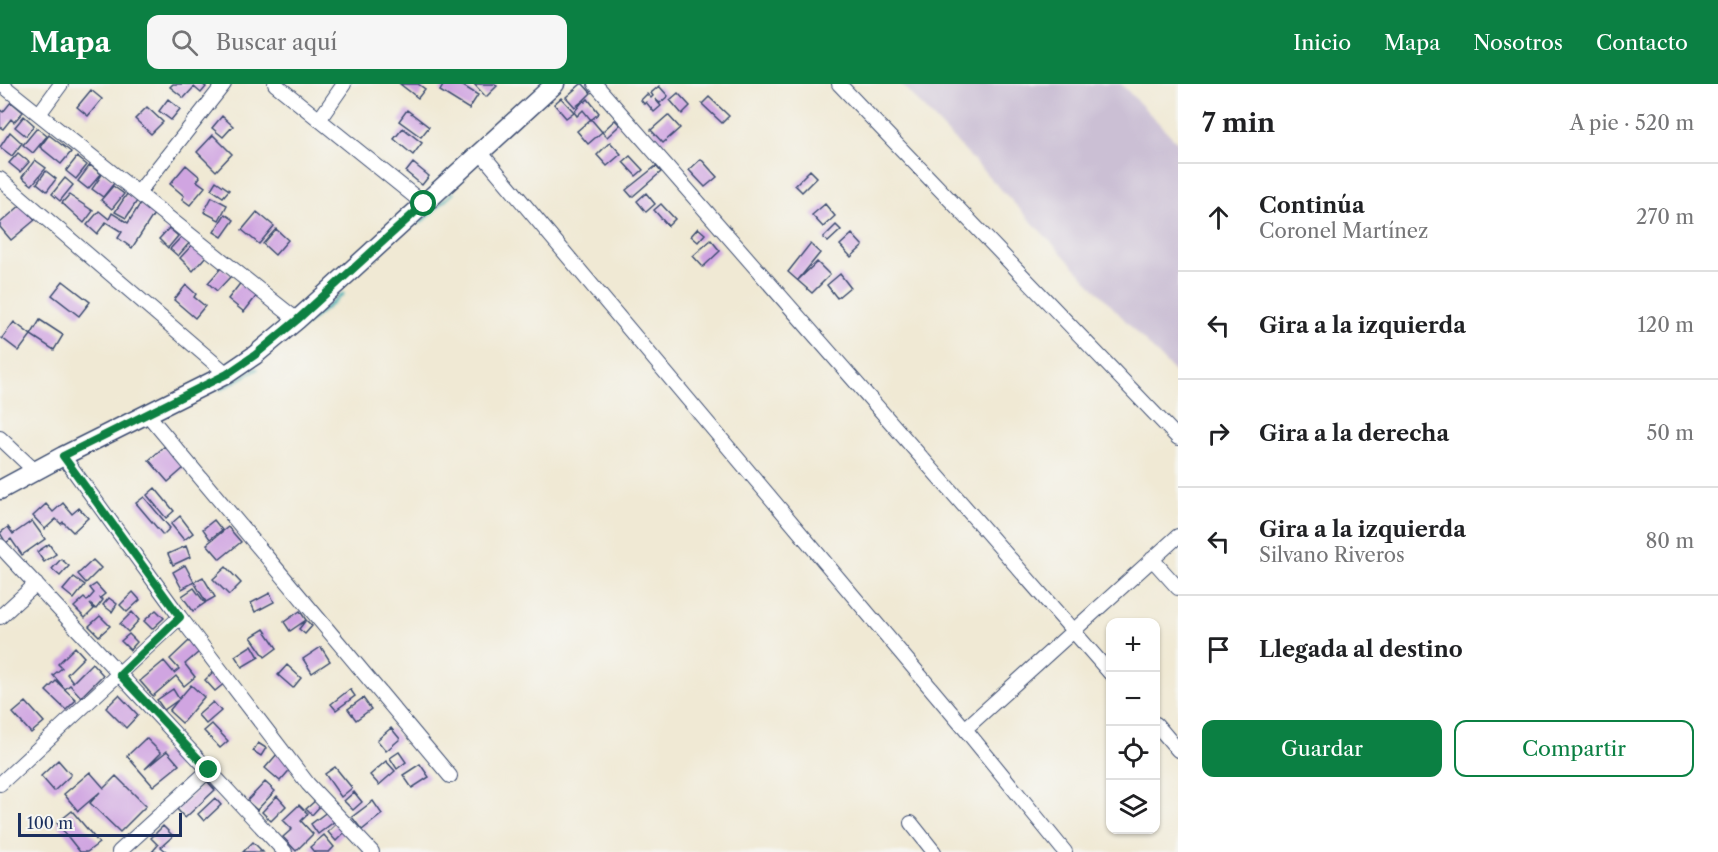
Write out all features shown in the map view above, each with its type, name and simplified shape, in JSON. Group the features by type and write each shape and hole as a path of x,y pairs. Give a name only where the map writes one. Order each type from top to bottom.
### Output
{"main road":[{"path":"0,490 227,374 255,355 297,320 555,84"}],"street":[{"path":"1,84 297,320"},
{"path":"39,114 61,84"},
{"path":"138,193 224,84"},
{"path":"275,84 424,204"},
{"path":"319,120 344,84"},
{"path":"595,84 1109,672"},
{"path":"839,84 1178,438"},
{"path":"481,153 965,729 1065,852"},
{"path":"0,179 227,374"},
{"path":"148,415 450,776"},
{"path":"0,438 30,474"},
{"path":"63,456 180,617 308,784 372,852"},
{"path":"965,729 1178,536"},
{"path":"0,546 285,852"},
{"path":"1152,559 1178,588"},
{"path":"0,617 36,584"},
{"path":"0,784 180,617"},
{"path":"1157,726 1178,750"},
{"path":"119,852 209,770"},
{"path":"911,824 934,852"}],"shaded area":[{"path":"901,84 1121,84 1178,143 1178,376"}],"building":[{"path":"173,84 202,84 206,87 201,93 194,87 184,98 170,87"},
{"path":"400,84 418,84 425,89 418,98"},
{"path":"444,84 460,84 478,95 469,109 440,91"},
{"path":"474,84 495,84 497,86 486,97"},
{"path":"581,84 591,93 575,107 566,97"},
{"path":"659,86 668,96 660,103 655,99 661,106 654,112 646,102 644,104 641,100 647,94 651,98 653,96 651,93"},
{"path":"91,90 102,99 88,116 77,107"},
{"path":"678,93 690,106 682,114 670,100"},
{"path":"709,97 729,116 722,123 702,104"},
{"path":"561,98 574,112 566,118 554,104"},
{"path":"168,99 180,109 171,120 159,111"},
{"path":"588,99 599,113 591,120 583,110 577,116 574,112 584,100 585,102"},
{"path":"11,102 23,112 14,122 11,119 3,129 0,127 0,110 3,112"},
{"path":"147,107 163,122 151,134 135,119"},
{"path":"407,110 429,127 421,137 399,121"},
{"path":"668,115 680,128 663,143 651,130"},
{"path":"24,116 34,125 26,136 15,127"},
{"path":"222,116 233,126 223,137 212,128"},
{"path":"591,119 602,132 588,144 577,131"},
{"path":"615,120 620,125 607,137 602,132"},
{"path":"37,128 47,136 33,153 23,145"},
{"path":"403,128 422,143 413,155 394,139"},
{"path":"10,132 22,143 12,156 0,147"},
{"path":"49,135 71,152 61,164 40,147"},
{"path":"213,135 232,154 216,171 197,152"},
{"path":"610,142 621,154 607,166 597,155"},
{"path":"18,153 29,162 20,172 9,163"},
{"path":"630,156 643,170 636,176 623,162"},
{"path":"77,157 87,165 76,179 66,171"},
{"path":"701,159 717,177 705,187 689,170"},
{"path":"35,160 46,168 32,185 22,177"},
{"path":"413,163 429,176 422,185 406,172"},
{"path":"90,165 101,174 88,189 78,181"},
{"path":"186,165 200,177 197,181 205,187 190,205 182,199 184,196 170,184"},
{"path":"656,166 661,172 632,197 626,190"},
{"path":"810,170 817,177 802,192 795,185"},
{"path":"46,171 56,179 47,191 37,183"},
{"path":"103,173 115,182 103,197 92,189"},
{"path":"65,178 73,185 60,201 52,194"},
{"path":"216,181 229,190 223,197 211,189"},
{"path":"113,186 124,194 112,209 101,200"},
{"path":"646,193 655,204 646,212 637,201"},
{"path":"127,194 137,201 126,218 115,212"},
{"path":"69,195 93,211 84,223 62,203"},
{"path":"212,197 227,205 219,220 204,212"},
{"path":"22,204 35,220 11,240 0,227 0,223"},
{"path":"140,204 154,214 132,248 118,238 122,232 106,222 97,234 87,225 99,211 109,219 112,213 128,223"},
{"path":"661,204 675,219 668,226 654,210"},
{"path":"825,204 835,216 823,227 812,215"},
{"path":"257,212 274,226 259,244 242,230"},
{"path":"225,214 234,220 222,237 214,232"},
{"path":"836,225 841,230 828,242 823,238"},
{"path":"169,228 178,236 168,248 159,239"},
{"path":"698,228 705,234 698,242 691,236"},
{"path":"276,229 288,240 275,255 263,244"},
{"path":"184,234 191,241 178,256 170,249"},
{"path":"852,234 863,246 851,257 840,245"},
{"path":"711,240 720,251 703,267 693,256"},
{"path":"194,243 207,255 193,271 180,258"},
{"path":"810,244 820,253 798,280 817,262 830,275 812,293 788,272"},
{"path":"222,267 231,276 217,291 208,283"},
{"path":"840,274 850,287 837,298 827,285"},
{"path":"63,281 90,302 79,316 52,295"},
{"path":"242,281 258,294 244,312 228,299"},
{"path":"186,285 196,294 194,297 205,306 195,318 174,300"},
{"path":"40,320 63,335 54,350 31,335"},
{"path":"14,322 31,335 19,351 2,338"},
{"path":"165,446 184,468 168,482 149,460"},
{"path":"155,488 174,511 166,518 147,495"},
{"path":"144,497 170,528 163,535 136,503"},
{"path":"63,503 72,514 79,508 88,518 73,532 63,522 61,524 56,519 45,529 33,516 46,504 53,512"},
{"path":"180,516 193,533 184,540 171,524"},
{"path":"214,520 222,530 210,539 203,529"},
{"path":"32,521 45,539 22,555 11,539 6,543 0,533 8,527 13,534"},
{"path":"228,527 241,542 220,559 207,544"},
{"path":"49,544 56,554 44,562 37,552"},
{"path":"186,546 190,557 173,565 168,554"},
{"path":"61,559 69,566 60,576 52,569"},
{"path":"93,560 101,568 86,583 78,574"},
{"path":"185,565 194,582 182,589 173,572"},
{"path":"226,567 241,583 229,595 213,579"},
{"path":"74,577 85,585 74,599 63,590"},
{"path":"203,577 215,597 206,602 194,582"},
{"path":"96,584 105,594 100,598 103,600 96,609 90,604 94,609 85,618 74,607 84,598 87,601 94,593 90,588"},
{"path":"194,588 205,603 193,611 182,596"},
{"path":"133,592 140,600 127,612 120,605"},
{"path":"270,593 274,602 255,612 251,603"},
{"path":"109,598 117,604 112,612 103,605"},
{"path":"156,610 164,618 152,629 144,621"},
{"path":"300,611 306,620 290,631 284,622"},
{"path":"132,612 139,620 128,632 120,624"},
{"path":"100,616 110,626 99,636 89,626"},
{"path":"306,620 312,626 305,634 299,629"},
{"path":"264,629 277,648 265,657 251,637"},
{"path":"129,634 137,642 130,650 121,641"},
{"path":"189,641 199,652 185,664 195,677 184,686 176,676 153,696 140,681 164,661 174,673 179,669 170,659"},
{"path":"252,645 259,657 242,667 235,656"},
{"path":"75,647 84,657 67,674 73,682 92,663 103,675 81,697 70,685 65,689 53,675 62,668 58,664"},
{"path":"321,647 330,661 312,673 303,659"},
{"path":"287,665 301,678 293,688 278,675"},
{"path":"215,670 226,682 215,691 205,680"},
{"path":"56,681 76,700 66,710 46,691"},
{"path":"191,685 204,697 182,723 169,711 178,700 164,710 157,700 173,689 179,699"},
{"path":"350,689 355,696 336,710 331,704"},
{"path":"119,695 138,715 126,728 106,708"},
{"path":"363,698 371,709 356,720 348,709"},
{"path":"26,702 44,722 31,733 13,713"},
{"path":"213,702 221,711 206,724 198,715"},
{"path":"212,724 228,741 220,748 204,731"},
{"path":"391,728 400,739 386,751 377,740"},
{"path":"146,738 161,753 145,769 167,751 179,765 153,786 127,756"},
{"path":"258,743 266,748 261,756 253,751"},
{"path":"399,752 406,762 397,769 390,758"},
{"path":"278,753 293,766 280,781 265,768"},
{"path":"58,760 71,775 54,791 41,776"},
{"path":"386,761 395,771 379,785 370,775"},
{"path":"420,764 429,777 412,788 403,775"},
{"path":"335,767 352,788 341,797 325,774"},
{"path":"90,772 104,788 116,776 146,806 120,832 90,803 100,792 78,811 64,794"},
{"path":"207,781 215,790 185,818 177,809"},
{"path":"265,782 275,791 257,810 247,801"},
{"path":"354,792 362,802 353,810 344,801"},
{"path":"277,796 286,806 271,821 262,812"},
{"path":"215,798 221,805 204,821 198,814"},
{"path":"316,800 321,805 312,815 306,809"},
{"path":"373,801 382,814 362,830 352,817"},
{"path":"299,805 308,814 301,821 313,834 296,851 283,837 292,829 283,820"},
{"path":"72,811 99,843 87,852 80,852 57,823"},
{"path":"328,811 335,821 318,834 311,824"},
{"path":"337,823 345,832 336,841 328,832"},
{"path":"163,826 173,836 161,847 167,852 152,852 158,845 151,838"},
{"path":"324,835 334,847 329,852 314,852 310,847"},
{"path":"253,842 263,852 243,852"}],"waterway":[{"path":"420,223 453,193"},
{"path":"296,333 343,294"},
{"path":"221,389 257,369"}],"route":[{"path":"209,770 120,675 180,617 63,456 227,374 255,355 297,320 424,204"}]}
